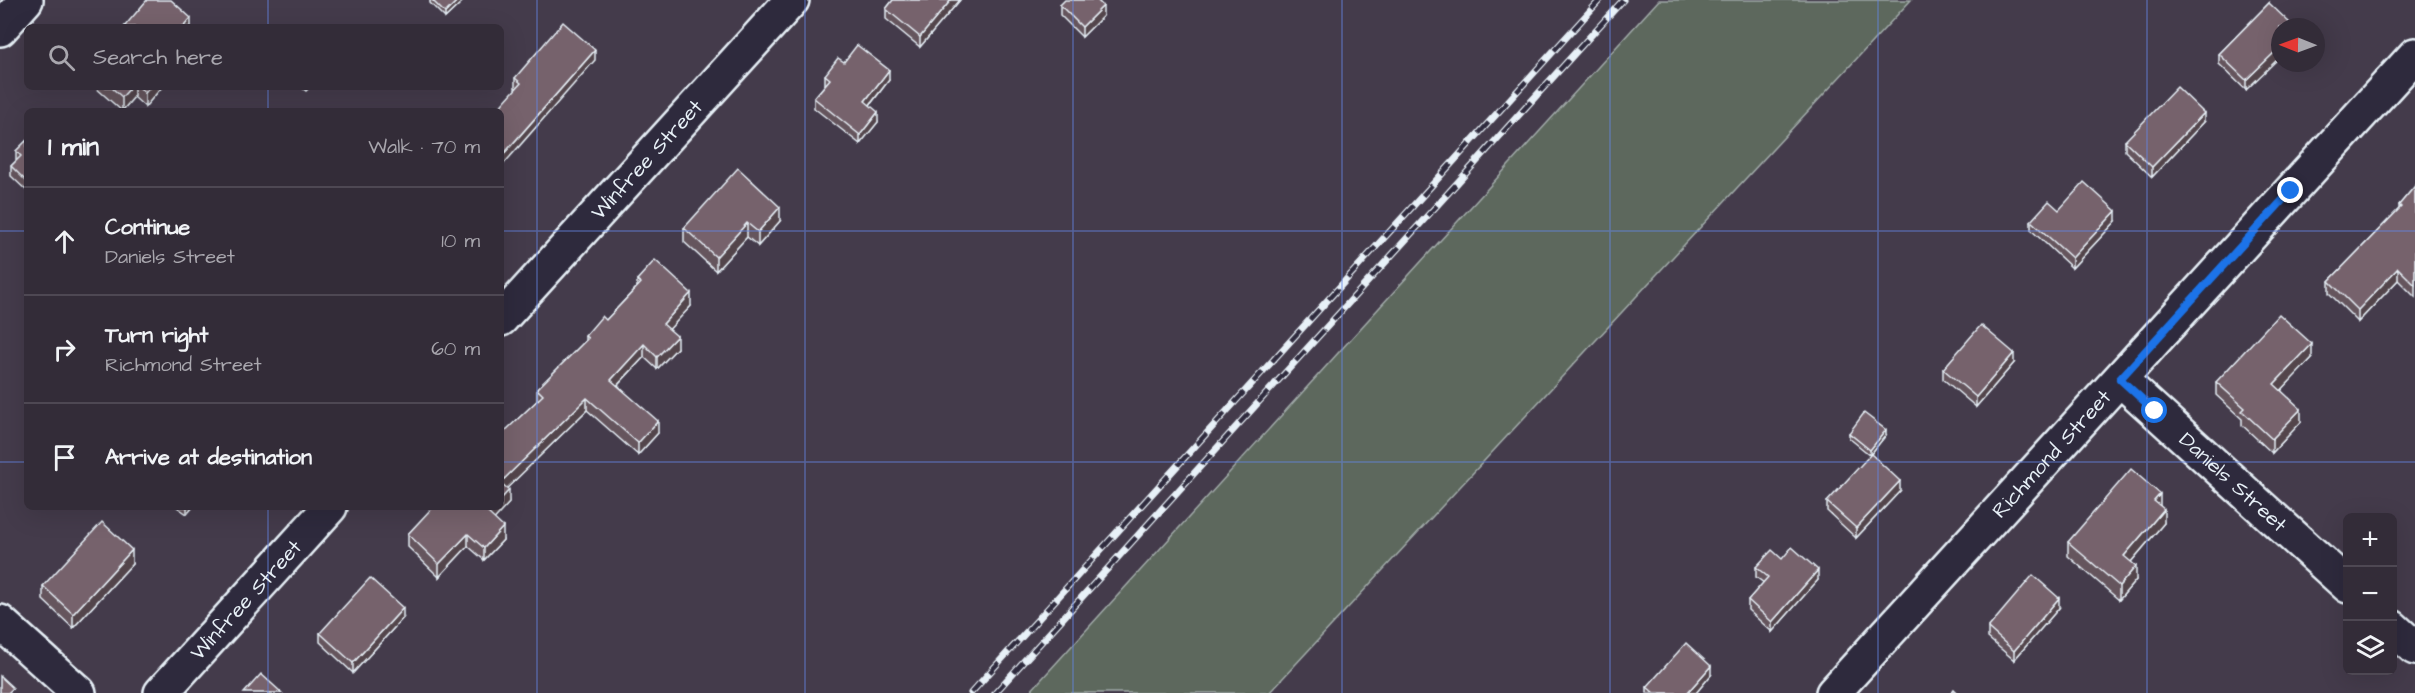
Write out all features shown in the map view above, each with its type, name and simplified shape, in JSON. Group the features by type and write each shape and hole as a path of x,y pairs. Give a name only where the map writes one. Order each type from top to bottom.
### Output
{"street":[{"path":"0,29 26,0"},
{"name":"Winfree Street","path":"504,316 792,0"},
{"name":"Richmond Street","path":"1833,693 2415,55"},
{"name":"Daniels Street","path":"2120,379 2343,581"},
{"name":"Winfree Street","path":"161,693 327,510"},
{"path":"0,622 79,693"},
{"path":"2397,632 2415,648"}],"green space":[{"path":"1659,0 1911,0 1269,693 1029,693"}],"building":[{"path":"147,0 171,0 191,18 186,24 127,24"},
{"path":"432,0 458,0 445,13"},
{"path":"893,0 951,0 920,37 886,9"},
{"path":"1065,0 1097,0 1103,6 1082,27 1060,5"},
{"path":"2269,3 2285,18 2271,18 2271,56 2246,80 2219,54"},
{"path":"563,22 595,50 504,154 504,108 499,108 521,83 515,78"},
{"path":"857,45 889,70 865,101 878,112 860,135 814,98 830,79 825,75 838,58 844,62"},
{"path":"2177,87 2204,113 2152,167 2125,141"},
{"path":"114,90 128,90 122,97"},
{"path":"24,143 24,179 11,166 21,156 16,151"},
{"path":"738,168 780,207 758,232 747,223 716,257 684,228"},
{"path":"2084,182 2116,211 2072,258 2031,221 2049,201 2059,210"},
{"path":"2415,186 2415,285 2398,268 2358,310 2329,281 2401,207 2399,205"},
{"path":"655,260 691,293 663,324 677,336 657,357 644,344 611,380 658,421 638,443 587,398 504,479 504,432 543,395 537,389 588,338 585,336 602,316 606,320 641,283 637,280"},
{"path":"2279,314 2312,344 2274,384 2301,409 2272,439 2242,411 2245,408 2216,382"},
{"path":"1981,325 2014,353 1976,397 1943,369"},
{"path":"1864,413 1886,430 1870,450 1849,433"},
{"path":"1871,454 1900,481 1856,528 1827,502"},
{"path":"2131,469 2160,494 2154,501 2164,509 2124,556 2136,566 2119,586 2068,542"},
{"path":"504,486 509,490 504,496"},
{"path":"430,510 490,510 488,513 503,527 484,548 468,534 439,564 408,534"},
{"path":"102,522 132,550 73,614 43,586"},
{"path":"1792,547 1818,570 1772,622 1748,600 1768,577 1756,567 1772,550 1782,559"},
{"path":"2033,575 2059,598 2014,651 1988,628"},
{"path":"370,578 403,608 353,663 320,633"},
{"path":"1686,643 1711,666 1687,693 1654,693 1647,687"},
{"path":"261,674 282,693 244,693"},
{"path":"0,676 13,688 8,693 0,693"}],"railway":[{"path":"971,693 1600,0"},
{"path":"995,693 1623,0"}],"route":[{"path":"2155,411 2120,379 2291,191"}]}
